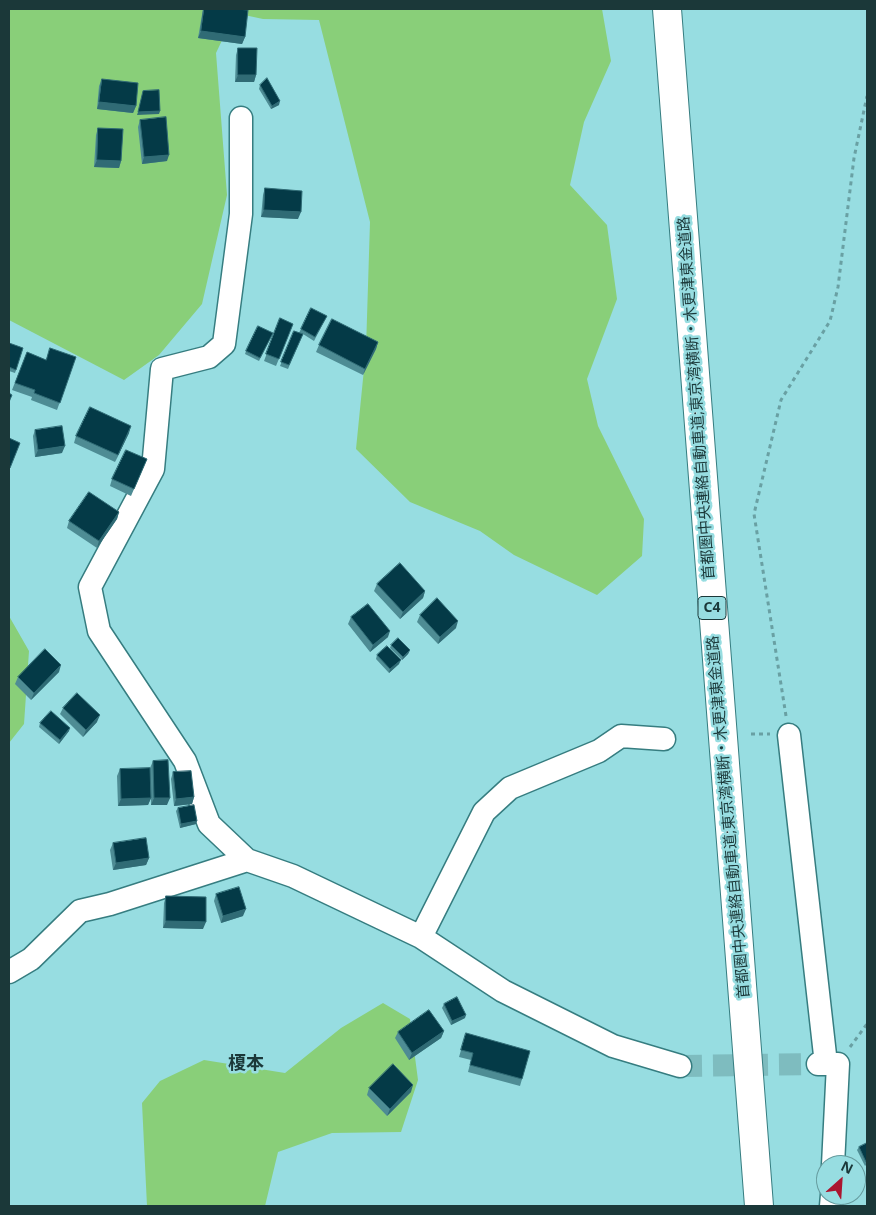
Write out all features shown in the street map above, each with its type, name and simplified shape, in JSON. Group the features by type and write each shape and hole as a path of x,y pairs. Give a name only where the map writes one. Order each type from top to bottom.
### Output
{"highway":[{"name":"首都圏中央連絡自動車道;東京湾横断・木更津東金道路","path":"668,9 759,1206"}],"street":[{"path":"241,118 241,214 224,344 209,357 162,369 153,469 90,587 100,630 186,761 209,824 247,860 293,876 421,937 503,991 613,1046 680,1066"},
{"path":"789,735 826,1064 832,1155"},
{"path":"421,937 484,812 510,788 599,751 621,736 664,739"},
{"path":"9,972 31,959 80,911 110,904 247,860"}],"path":[{"path":"751,734 789,735 754,514 781,400 830,321 838,287 854,158 867,96"},
{"path":"826,1064 867,1024"}],"green space":[{"path":"9,9 602,9 611,61 584,122 570,185 607,225 617,299 587,379 598,426 644,519 642,556 597,595 514,555 480,531 410,502 356,449 366,349 370,222 319,20 263,19 235,13 216,53 227,195 202,304 159,355 124,380 9,320"},
{"path":"9,616 29,651 24,724 9,743"},
{"path":"383,1003 410,1019 418,1080 401,1132 332,1133 278,1152 265,1206 147,1206 142,1103 160,1081 204,1060 285,1073 341,1028"}],"building":[{"path":"204,9 248,10 245,37 201,31"},
{"path":"238,48 257,48 256,75 238,75"},
{"path":"267,78 280,101 272,106 260,85"},
{"path":"102,79 138,83 136,106 99,102"},
{"path":"159,90 160,111 138,112 143,91"},
{"path":"166,117 169,155 144,157 140,120"},
{"path":"98,128 123,129 121,161 97,160"},
{"path":"265,188 302,191 301,212 264,210"},
{"path":"311,308 327,316 315,337 301,329"},
{"path":"280,318 293,324 279,359 266,354"},
{"path":"332,319 378,342 365,369 319,345"},
{"path":"258,326 273,333 260,358 246,351"},
{"path":"294,331 303,334 289,365 281,362"},
{"path":"9,343 23,348 16,370 9,367"},
{"path":"50,348 76,357 60,403 34,393 35,390 15,383 27,352 46,360"},
{"path":"90,407 131,426 118,455 76,436"},
{"path":"62,426 65,446 38,450 35,430"},
{"path":"9,438 20,443 10,468 9,468"},
{"path":"126,450 147,459 134,489 112,479"},
{"path":"89,492 119,512 99,541 69,521"},
{"path":"400,563 425,591 403,612 377,584"},
{"path":"437,598 458,621 440,637 420,615"},
{"path":"368,604 390,631 373,645 351,617"},
{"path":"398,638 410,650 403,657 391,645"},
{"path":"387,646 401,660 390,669 377,655"},
{"path":"45,649 61,665 34,693 18,677"},
{"path":"77,693 100,715 86,730 63,708"},
{"path":"51,711 70,728 60,740 40,723"},
{"path":"168,760 170,798 154,798 153,761"},
{"path":"150,768 151,798 121,799 120,769"},
{"path":"191,771 194,797 176,799 173,772"},
{"path":"194,805 197,821 181,824 178,808"},
{"path":"146,838 149,858 116,863 113,843"},
{"path":"239,887 246,909 223,916 216,894"},
{"path":"166,896 206,897 206,922 166,921"},
{"path":"457,997 466,1015 452,1021 444,1004"},
{"path":"429,1010 444,1031 412,1053 398,1032"},
{"path":"466,1033 530,1051 522,1079 470,1065 473,1053 461,1050"},
{"path":"393,1064 413,1085 390,1109 369,1088"},
{"path":"867,1143 867,1162 866,1155 863,1155 859,1147"}],"tunnel":[{"path":"680,1066 815,1064"}],"district":[{"name":"榎本","path":"246,1064"}]}
